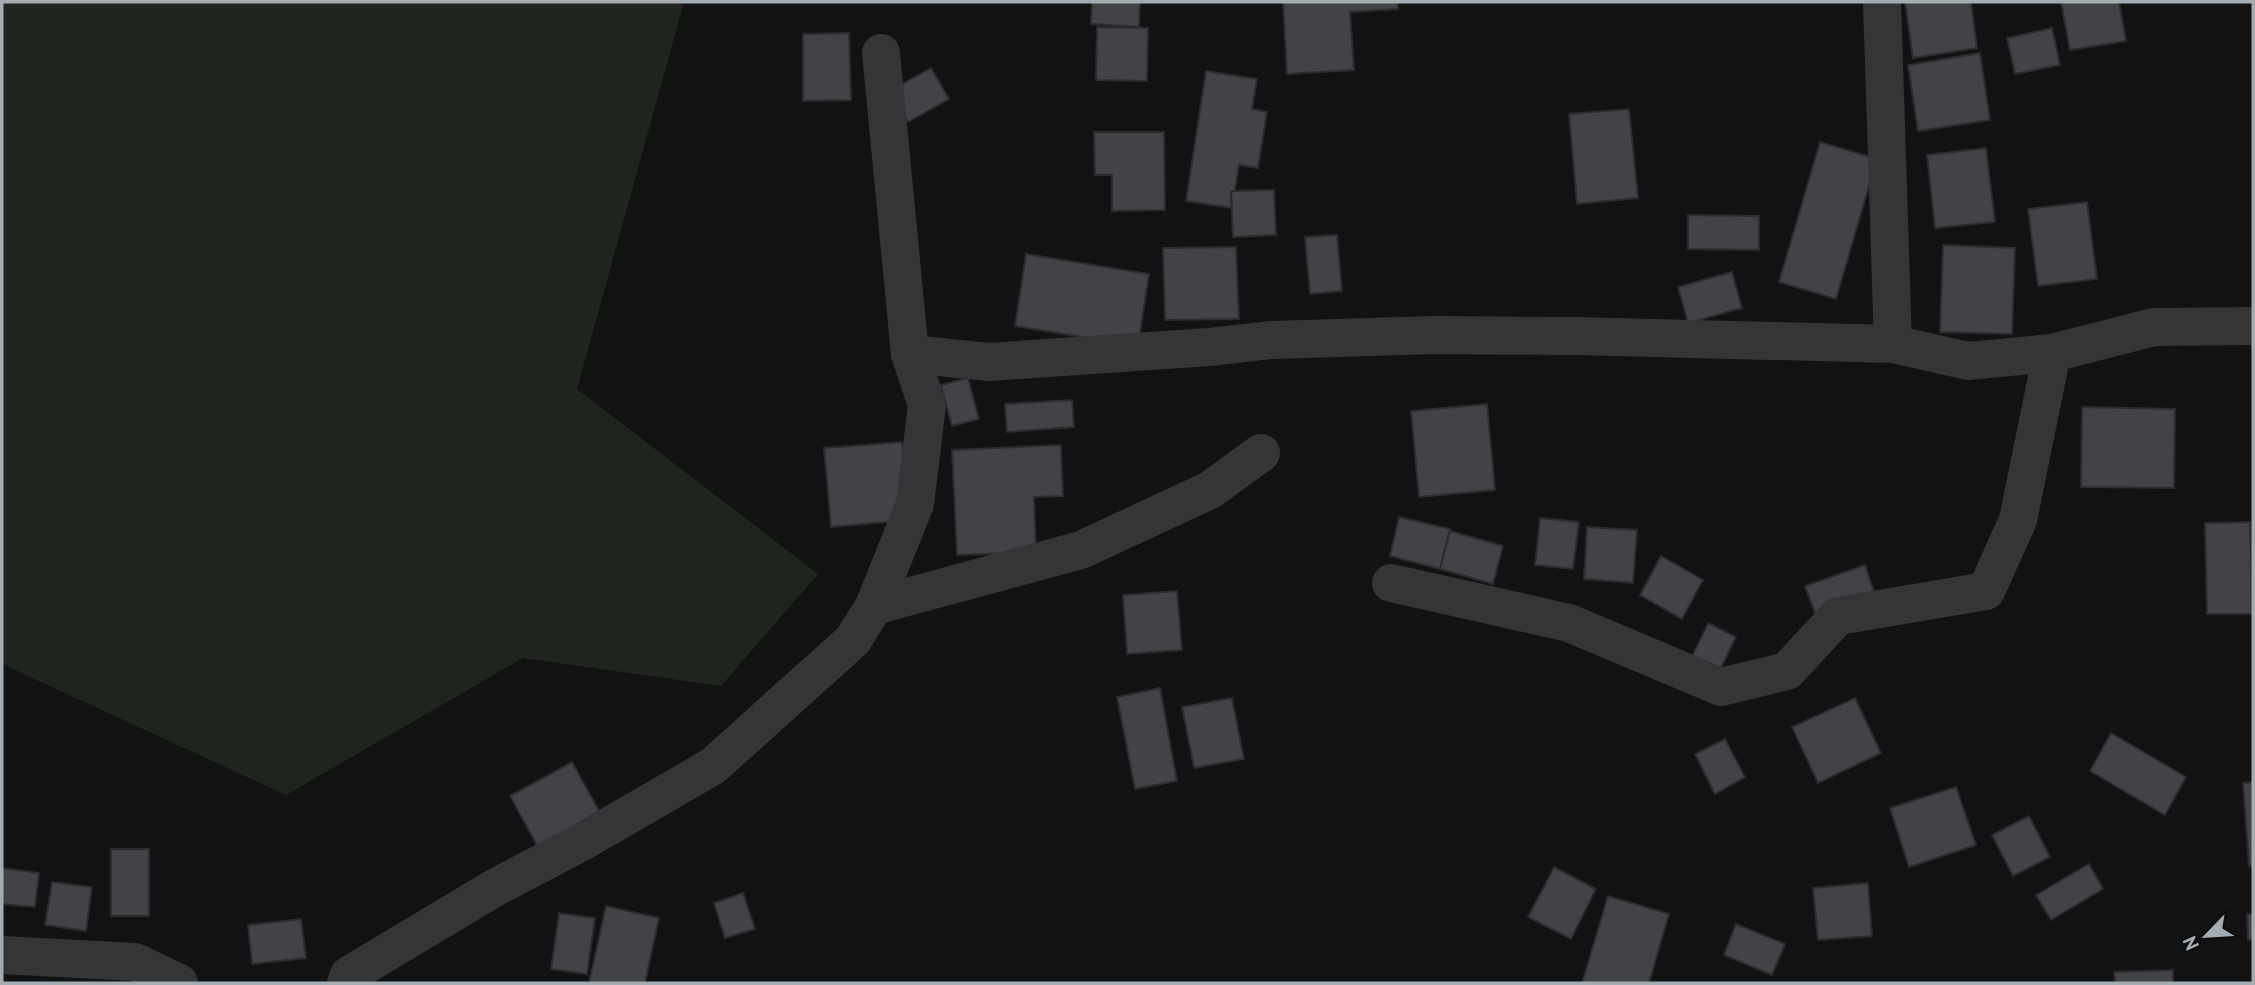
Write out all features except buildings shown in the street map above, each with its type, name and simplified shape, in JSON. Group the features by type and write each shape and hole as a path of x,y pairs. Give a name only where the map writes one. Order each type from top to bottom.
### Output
{"street":[{"path":"1882,2 1893,344"},
{"path":"351,980 496,887 580,843 713,766 853,640 874,606 915,505 926,405 910,354 881,53"},
{"path":"910,354 989,362 1272,340 1434,335 1893,344 1968,361 2052,353 2154,327 2253,326"},
{"path":"1391,583 1569,624 1721,687 1787,671 1838,616 1986,591 2018,520 2052,353"},
{"path":"874,606 1081,550 1210,490 1261,453"},
{"path":"2,954 135,962 179,983"}],"shaded area":[{"path":"2,2 684,2 577,389 818,574 721,686 523,658 286,795 2,664"}]}
